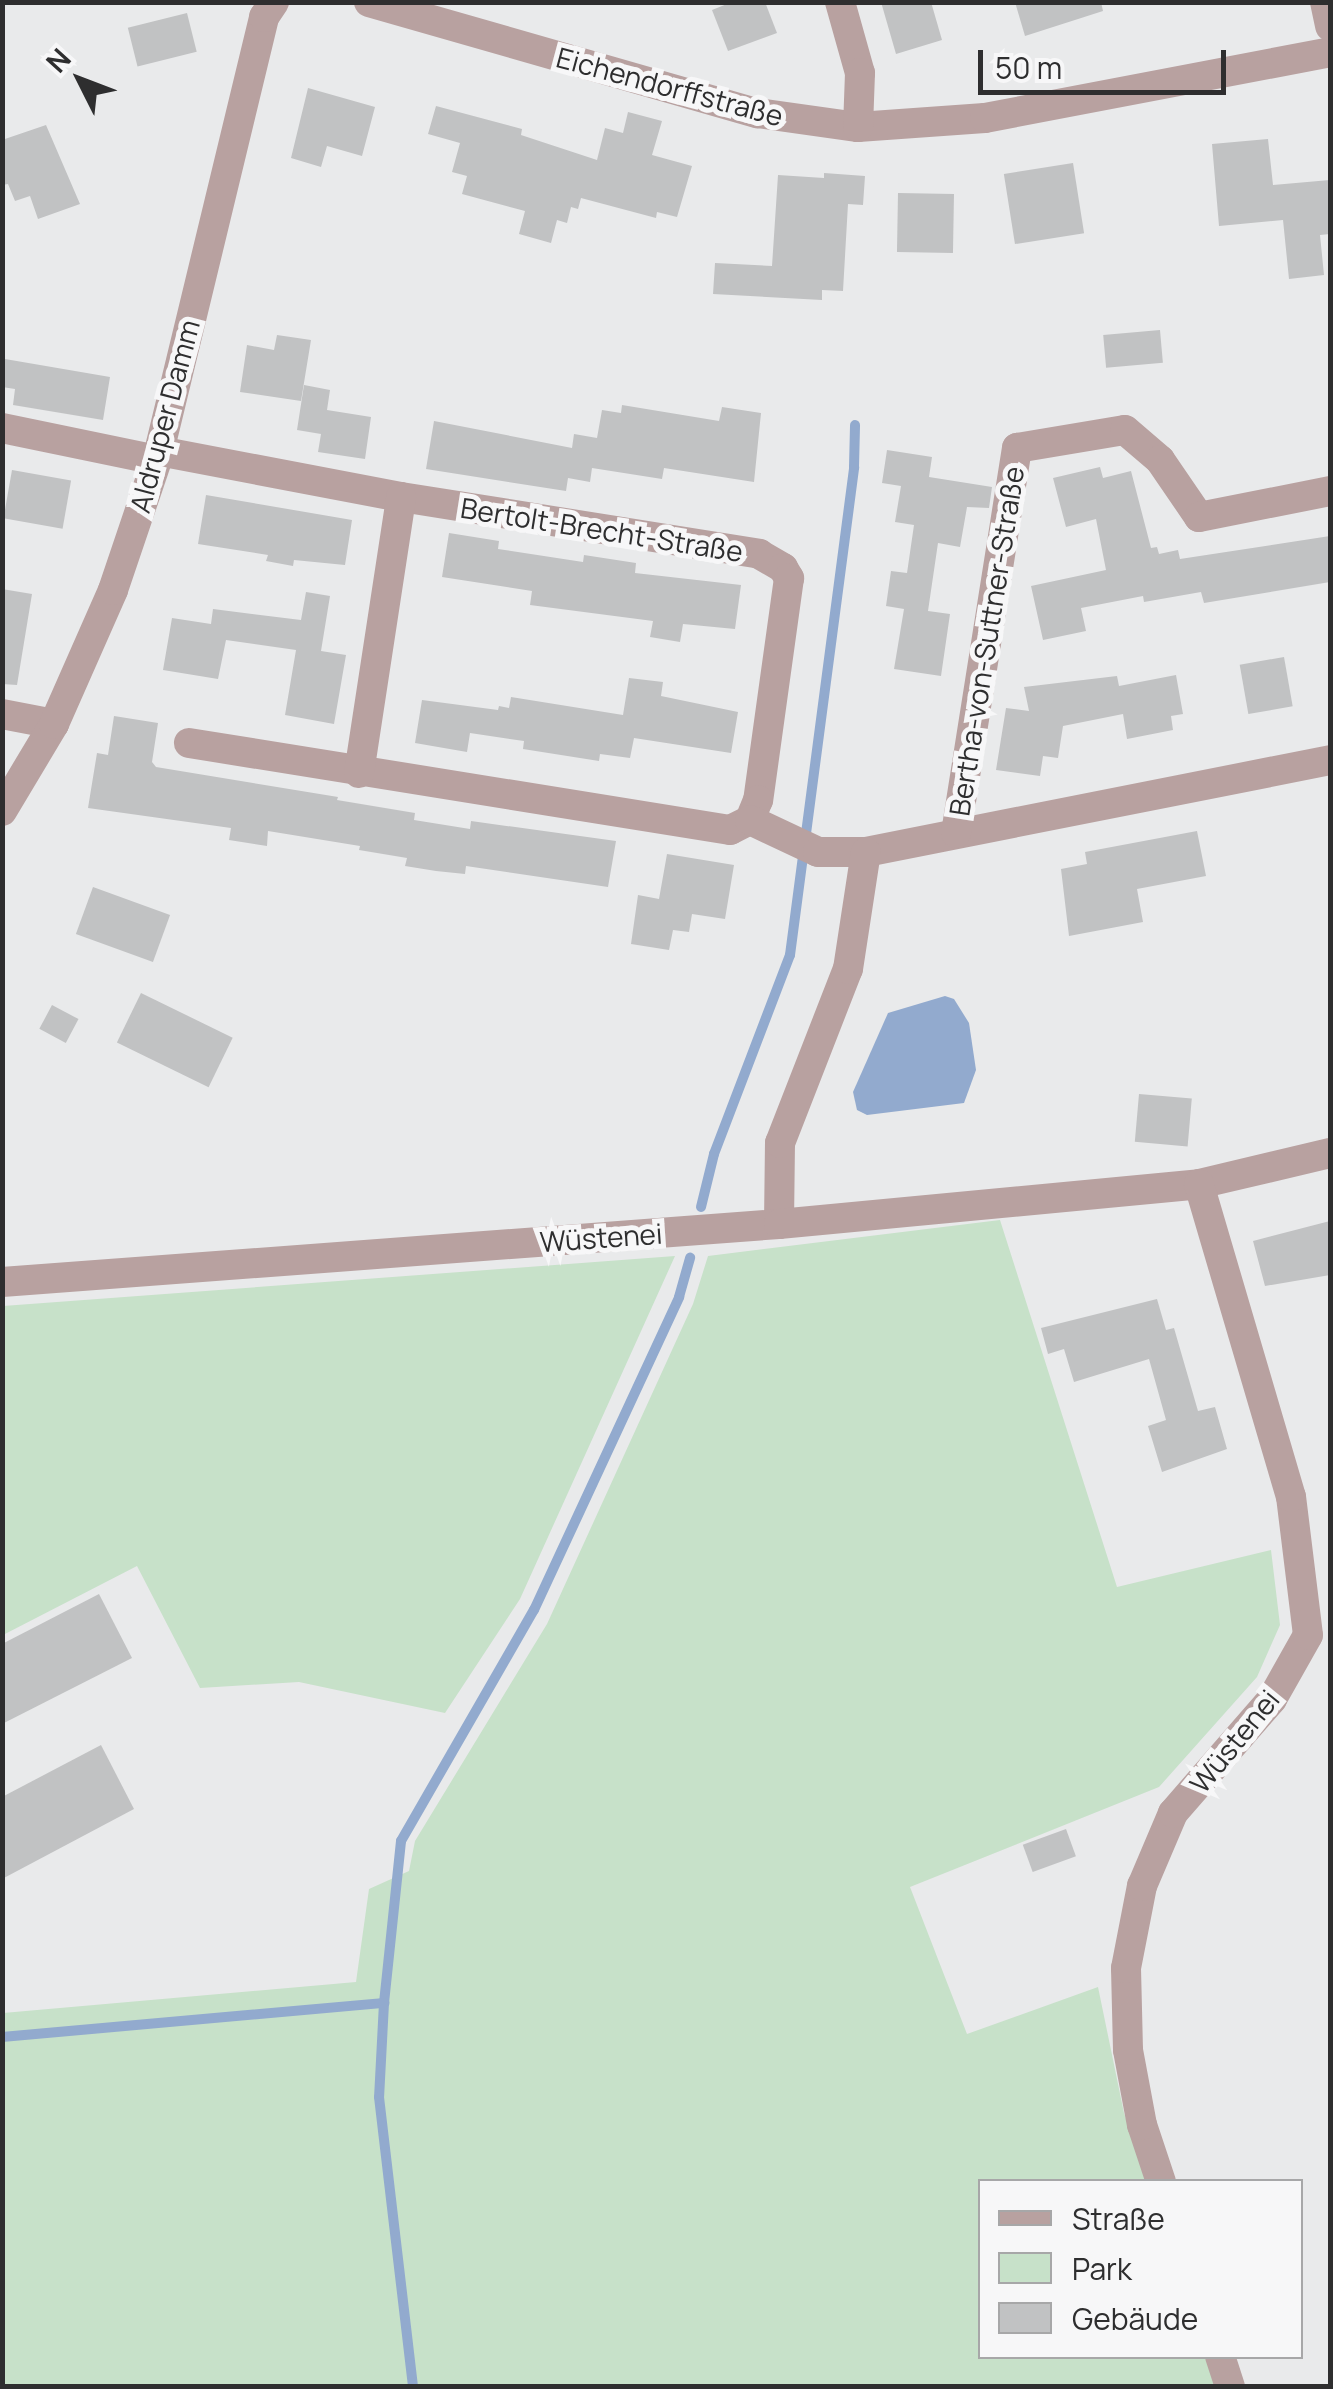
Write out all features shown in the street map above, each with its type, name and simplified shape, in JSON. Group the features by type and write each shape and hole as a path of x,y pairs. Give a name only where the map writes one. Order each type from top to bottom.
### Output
{"street":[{"name":"Eichendorffstraße","path":"369,2 758,114 858,127 985,118 1330,52"},
{"path":"840,2 860,72 858,127"},
{"path":"1325,2 1330,26"},
{"name":"Aldruper Damm","path":"2,810 54,724 112,590 158,455 266,7"},
{"name":"Bertolt-Brecht-Straße","path":"2,428 759,554 783,568 789,578 758,800 750,820"},
{"name":"Bertha-von-Suttner-Straße","path":"956,833 1017,448 1125,430 1160,460 1199,517 1330,491"},
{"path":"360,774 401,497"},
{"path":"2,714 54,724"},
{"path":"189,743 360,774 730,830 750,820"},
{"name":"Bertha-von-Suttner-Straße","path":"750,820 803,846 866,852 1330,760"},
{"path":"779,1224 780,1143 848,969 866,852"},
{"name":"Wüstenei","path":"2,1282 779,1224 1199,1184 1330,1153"},
{"name":"Wüstenei","path":"1160,2179 1142,2125 1128,2050 1126,1968 1142,1886 1174,1814 1272,1699 1308,1635 1291,1497 1199,1184"},
{"path":"1221,2359 1230,2386"}],"green space":[{"path":"1000,1220 1117,1587 1271,1550 1280,1625 1257,1677 1159,1787 910,1887 967,2034 1098,1987 1124,2113 1146,2179 978,2179 978,2359 1206,2359 1215,2386 3,2386 3,2013 356,1982 369,1889 409,1871 415,1841 547,1624 693,1304 708,1256"},
{"path":"675,1256 520,1599 445,1713 299,1682 200,1688 137,1566 3,1635 3,1306"}],"water":[{"path":"945,996 954,999 969,1023 976,1070 964,1103 867,1115 857,1110 853,1092 888,1013"}],"building":[{"path":"732,2 765,2 777,33 728,51 712,10"},
{"path":"881,2 931,2 942,40 896,54"},
{"path":"1015,2 1101,2 1103,11 1025,36"},
{"path":"187,13 197,52 137,67 128,28"},
{"path":"308,88 375,107 362,156 327,146 321,167 291,158"},
{"path":"436,106 522,129 521,135 597,160 605,128 623,133 628,112 662,121 652,155 692,166 677,217 657,212 656,218 581,198 578,209 571,207 567,223 557,220 551,243 519,234 525,211 462,194 467,176 452,172 460,143 428,134"},
{"path":"46,125 80,204 38,219 30,196 15,201 8,184 2,185 2,140"},
{"path":"1268,139 1273,185 1330,180 1330,234 1320,235 1324,275 1289,279 1283,220 1219,226 1212,144"},
{"path":"1073,163 1084,233 1015,244 1004,174"},
{"path":"824,173 865,176 863,205 848,204 843,291 822,290 822,300 713,294 715,263 772,266 778,175 824,178"},
{"path":"898,193 954,194 953,253 897,252"},
{"path":"1160,330 1163,363 1106,368 1103,335"},
{"path":"277,335 311,340 301,401 240,392 247,345 274,350"},
{"path":"5,359 110,377 103,420 13,405 15,389 2,387"},
{"path":"304,385 330,390 327,410 371,417 365,459 318,452 321,434 297,430"},
{"path":"622,405 719,421 722,407 761,413 754,482 664,468 662,479 592,468 590,482 568,478 566,491 426,469 434,421 572,448 574,434 597,438 602,410 621,413"},
{"path":"887,450 932,457 929,477 992,487 989,508 967,507 960,547 938,543 928,611 950,614 941,676 894,669 904,609 886,606 891,571 907,573 914,525 895,522 901,486 882,483"},
{"path":"1100,467 1103,478 1131,471 1151,548 1157,547 1159,554 1178,550 1180,559 1330,536 1330,582 1204,603 1201,592 1144,602 1143,596 1081,608 1086,631 1043,640 1031,586 1106,570 1096,519 1066,527 1053,478"},
{"path":"12,470 71,480 63,529 3,518"},
{"path":"206,495 352,520 345,565 294,560 293,566 266,561 268,555 198,544"},
{"path":"449,533 499,541 498,549 583,562 584,555 636,563 635,573 741,585 735,629 683,624 680,642 650,637 653,621 530,605 532,591 442,577"},
{"path":"2,589 32,594 17,685 2,684"},
{"path":"306,592 330,596 321,651 346,655 334,724 285,715 296,650 226,640 218,679 163,670 172,618 211,624 213,609 301,620"},
{"path":"1284,657 1293,706 1248,714 1240,665"},
{"path":"1176,675 1183,714 1171,716 1173,730 1127,739 1123,714 1063,726 1058,758 1043,756 1040,776 996,770 1006,708 1029,711 1024,687 1117,676 1119,686"},
{"path":"629,678 663,682 661,696 738,712 731,753 634,738 630,758 600,754 599,761 523,749 524,741 470,733 467,752 415,743 422,700 498,710 499,706 509,708 511,697 623,715"},
{"path":"114,716 158,723 152,762 156,767 338,797 337,800 415,813 414,820 470,829 471,821 616,841 608,887 466,866 465,874 405,866 407,858 268,831 267,846 229,840 231,828 88,808 97,753 108,755"},
{"path":"1197,831 1206,876 1137,889 1143,922 1069,936 1061,869 1087,864 1085,852"},
{"path":"667,854 734,865 725,919 692,914 689,932 673,930 669,950 631,944 638,895 659,899"},
{"path":"93,887 170,915 153,962 76,934"},
{"path":"141,993 233,1038 209,1087 117,1042"},
{"path":"52,1005 78,1019 66,1043 39,1029"},
{"path":"1139,1094 1192,1099 1188,1146 1135,1142"},
{"path":"1330,1221 1330,1275 1265,1286 1253,1241"},
{"path":"1157,1299 1166,1330 1174,1328 1198,1411 1215,1407 1227,1449 1162,1472 1148,1426 1166,1420 1149,1359 1074,1382 1064,1349 1048,1354 1041,1328"},
{"path":"99,1594 132,1658 2,1724 2,1644"},
{"path":"101,1745 134,1809 2,1879 2,1797"},
{"path":"1066,1829 1076,1856 1033,1872 1023,1845"}],"waterway":[{"path":"701,1207 714,1154 790,955 854,467 855,425"},
{"path":"384,2003 401,1841 534,1610 679,1297 690,1258"},
{"path":"2,2037 384,2003 379,2097 413,2386"}]}
